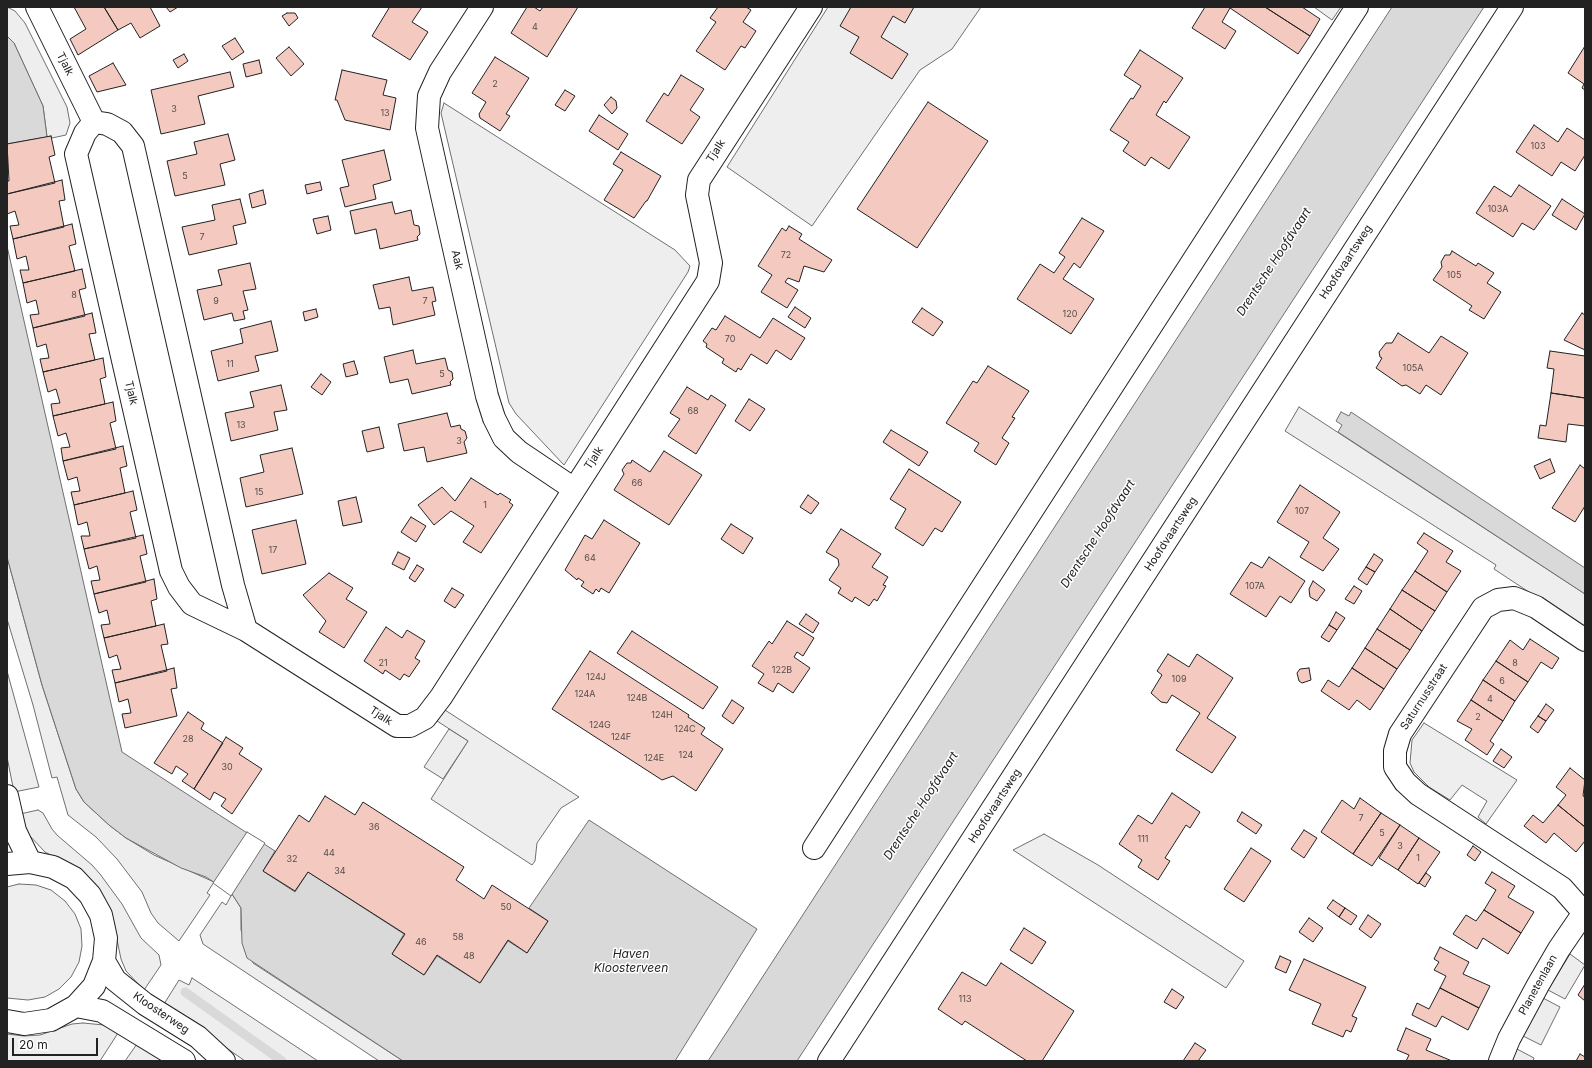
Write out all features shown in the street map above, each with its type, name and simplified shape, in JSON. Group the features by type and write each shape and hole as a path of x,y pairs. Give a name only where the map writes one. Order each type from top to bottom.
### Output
{"street":[{"name":"Tjalk","path":"37,7 94,122 85,133 76,154 171,571 179,587 192,604 246,630 397,726 410,726 426,718 441,697 708,282 711,263 697,195 699,180 811,7"},
{"name":"Aak","path":"482,7 440,72 429,96 427,128 485,388 494,418 504,438 518,452 574,489"},
{"path":"814,848 1357,7"},
{"name":"Hoofdvaartsweg","path":"829,1061 1512,7"},
{"path":"94,122 107,124 122,132 133,146 232,585 246,630"},
{"name":"Saturnusstraat","path":"1584,913 1562,888 1418,794 1405,782 1395,767 1395,751 1400,734 1483,608 1498,600 1514,598 1536,607 1585,640"},
{"path":"7,796 15,831 30,862"},
{"path":"7,864 30,862 53,867 74,878 90,895 101,915 106,938 104,961 94,986 76,1006 52,1020 24,1024 7,1021"},
{"name":"Planetenlaan","path":"1500,1061 1509,1039 1538,985 1559,949 1584,913"},
{"name":"Kloosterweg","path":"104,961 115,980 145,1004 198,1037 224,1061"},
{"path":"76,1006 102,1011 184,1061"}],"shaded area":[{"path":"7,7 15,11 25,23 67,107 70,123 66,135 52,138 51,136 47,137 43,106 14,43 7,36"},
{"path":"828,7 981,7 952,49 920,70 812,226 727,167"},
{"path":"1314,7 1341,7 1332,20"},
{"path":"444,103 675,250 690,266 688,272 564,465 516,414 509,403 441,113"},
{"path":"1299,407 1585,594 1585,629 1494,569 1496,565 1285,431"},
{"path":"7,557 42,685 76,789 84,802 126,838 154,855 214,882 207,893 210,895 179,941 158,923 151,913 142,892 117,859 96,837 68,815 57,777 52,778 33,705 7,619"},
{"path":"7,671 39,787 14,792 7,757"},
{"path":"445,710 579,797 561,808 537,843 535,861 532,865 431,799 468,741 437,721"},
{"path":"1424,723 1517,780 1486,824 1478,817 1487,801 1462,785 1450,800 1429,787 1414,772 1410,763 1412,740"},
{"path":"449,729 468,741 443,779 424,767"},
{"path":"38,810 43,813 57,835 92,865 100,874 122,904 141,938 159,955 161,965 144,990 126,971 121,959 116,935 56,858 45,852 29,835 20,814"},
{"path":"1044,834 1098,865 1244,961 1226,988 1013,850"},
{"path":"19,884 36,885 51,890 65,901 75,914 81,929 82,946 79,962 71,977 59,989 45,997 28,1000 7,998 7,887"},
{"path":"232,894 241,908 241,930 253,963 403,1061 379,1061 203,944 200,935 222,902 226,905"},
{"path":"1570,954 1585,965 1565,999 1548,990"},
{"path":"192,978 318,1061 245,1061 164,1004 179,980 189,985"},
{"path":"1543,998 1560,1007 1541,1045 1523,1036"},
{"path":"83,1023 104,1025 118,1033 100,1061 7,1061 7,1034 24,1036 40,1035 72,1024"},
{"path":"137,1044 164,1061 125,1061"},
{"path":"1517,1049 1534,1058 1533,1061 1512,1061"}],"water":[{"name":"Drentsche Hoofdvaart","path":"1392,7 1484,7 797,1061 708,1061"},
{"path":"7,36 14,43 43,106 47,137 7,144"},
{"name":"Haven Kloosterveen","path":"7,246 122,752 275,851 263,871 295,892 308,872 404,934 392,954 424,975 437,956 480,983 508,941 527,953 548,921 529,908 589,820 757,929 675,1061 403,1061 247,958 242,943 241,908 232,894 206,877 181,868 126,838 84,802 76,789 42,685 7,557"},
{"path":"1341,412 1349,416 1351,412 1585,568 1585,594 1338,432 1342,425 1336,421"}],"pier":[{"path":"247,832 265,843 231,896 213,883"}],"building":[{"path":"74,7 104,7 118,30 78,55 70,39 86,29"},
{"path":"104,7 150,7 160,26 140,38 131,23 118,30"},
{"path":"166,7 178,7 170,12"},
{"path":"388,7 422,7 412,22 428,32 410,60 372,36 389,8"},
{"path":"527,7 534,7 540,11 543,7 578,7 547,57 511,33"},
{"path":"718,7 746,7 751,10 743,22 756,31 745,48 741,46 725,70 696,51 716,22 710,18"},
{"path":"851,7 914,7 905,23 893,16 881,37 908,54 892,79 850,53 859,37 840,26"},
{"path":"1205,7 1265,7 1310,36 1298,54 1230,8 1222,22 1236,31 1225,49 1192,28"},
{"path":"1265,7 1302,7 1320,19 1310,36"},
{"path":"287,13 295,13 298,18 289,26 282,16"},
{"path":"235,38 244,52 232,60 222,46"},
{"path":"1585,46 1585,90 1582,88 1584,84 1568,73"},
{"path":"289,47 304,64 291,76 276,58"},
{"path":"1140,50 1183,78 1166,103 1164,101 1156,115 1190,137 1169,169 1151,157 1145,166 1123,151 1129,142 1110,130 1131,98 1133,99 1141,86 1124,75"},
{"path":"184,54 188,61 178,68 173,60"},
{"path":"495,57 529,78 506,114 510,116 500,131 480,118 479,114 486,102 472,93"},
{"path":"259,60 262,73 246,77 243,64"},
{"path":"113,63 126,85 97,92 89,76"},
{"path":"342,70 387,80 383,95 396,98 390,130 345,120 337,100 335,100"},
{"path":"230,72 234,87 198,96 205,124 161,134 151,90"},
{"path":"681,75 704,89 690,110 700,117 682,144 646,121 664,93 668,96"},
{"path":"565,90 575,96 565,111 555,105"},
{"path":"611,97 616,101 617,108 612,114 604,105"},
{"path":"928,102 988,141 917,248 857,209"},
{"path":"599,115 628,134 618,150 589,131"},
{"path":"1534,125 1558,142 1567,128 1585,140 1585,155 1575,171 1561,162 1552,176 1516,152"},
{"path":"228,134 235,160 220,164 225,185 175,196 167,161 197,154 194,142"},
{"path":"51,136 55,155 49,157 55,183 7,194 7,181 9,181 7,144"},
{"path":"384,150 391,180 373,185 376,199 345,207 340,188 349,186 342,160"},
{"path":"621,152 661,176 647,201 634,218 604,200 623,170 613,164"},
{"path":"62,180 65,200 59,201 64,227 13,239 10,226 19,225 15,211 7,214 7,194"},
{"path":"320,182 322,190 307,194 305,185"},
{"path":"1519,185 1551,206 1534,230 1522,223 1513,237 1476,213 1494,186 1511,197"},
{"path":"263,190 266,204 252,208 249,194"},
{"path":"240,199 246,223 233,226 237,244 189,255 182,227 215,220 212,205"},
{"path":"1562,199 1585,214 1576,230 1552,215"},
{"path":"392,202 395,214 411,210 414,225 419,226 420,234 417,237 418,240 380,249 376,229 355,234 350,211"},
{"path":"328,216 331,230 317,234 313,219"},
{"path":"1082,218 1104,231 1080,268 1074,263 1063,279 1094,299 1071,334 1017,299 1040,264 1054,273 1065,257 1059,253"},
{"path":"72,224 76,244 69,246 75,271 23,283 20,270 29,270 26,256 17,259 13,239"},
{"path":"789,226 802,234 799,239 832,260 824,272 804,266 799,282 788,278 785,282 798,290 787,308 761,292 772,275 758,266 782,228 786,231"},
{"path":"1452,251 1476,266 1478,263 1494,273 1487,283 1501,292 1484,319 1469,310 1472,306 1433,280 1442,267 1441,262 1445,255 1450,255"},
{"path":"250,263 256,289 243,291 248,310 243,311 245,319 234,321 232,313 204,320 197,290 222,285 218,270"},
{"path":"82,269 86,288 79,290 85,316 33,328 30,315 39,314 36,300 27,303 23,283"},
{"path":"409,277 412,291 433,287 436,301 432,302 435,315 393,325 390,307 379,309 373,285"},
{"path":"795,307 811,318 805,328 788,317"},
{"path":"922,308 943,322 933,336 912,322"},
{"path":"316,309 318,317 305,321 303,312"},
{"path":"92,313 96,333 89,334 95,360 43,372 40,359 49,358 46,344 37,347 33,328"},
{"path":"1582,313 1585,315 1585,350 1564,340"},
{"path":"725,316 760,338 773,318 805,338 791,360 776,350 767,364 751,354 741,370 738,368 736,372 722,363 724,359 706,347 707,344 703,341 712,328 716,330"},
{"path":"271,321 278,351 255,356 259,371 218,381 211,351 243,343 240,329"},
{"path":"1398,333 1429,353 1441,336 1468,353 1441,395 1426,385 1420,394 1406,385 1402,386 1376,368 1382,358 1380,357 1379,352 1386,343 1392,343"},
{"path":"413,350 416,364 445,358 448,370 452,372 453,379 450,382 451,385 412,394 408,379 390,383 384,357"},
{"path":"1550,351 1585,356 1585,398 1551,393 1554,369 1547,368"},
{"path":"103,358 106,377 100,379 105,404 53,416 51,404 60,403 56,389 48,392 43,372"},
{"path":"354,361 358,374 346,377 343,364"},
{"path":"988,366 1029,391 1012,417 1015,418 1002,438 1009,443 996,465 974,451 979,443 946,423 973,381 977,383"},
{"path":"321,374 331,382 322,395 311,387"},
{"path":"281,385 287,410 274,412 278,430 231,441 225,413 254,407 250,392"},
{"path":"687,387 708,400 711,395 726,405 696,454 668,436 680,419 670,413"},
{"path":"1551,393 1585,398 1585,426 1568,424 1566,442 1538,438 1540,425 1546,426"},
{"path":"749,399 765,409 750,431 735,421"},
{"path":"113,402 116,421 110,423 116,449 63,461 61,448 70,447 66,433 58,436 53,416"},
{"path":"447,413 451,427 460,425 461,429 465,431 467,438 464,442 467,453 427,462 424,447 404,451 398,424"},
{"path":"379,427 384,448 367,452 362,431"},
{"path":"891,430 928,452 919,466 883,442"},
{"path":"123,446 127,466 120,468 125,493 74,505 71,492 80,491 77,477 68,480 63,461"},
{"path":"292,448 303,494 246,507 240,478 264,472 260,455"},
{"path":"664,451 702,475 669,525 614,490 624,474 622,470 627,463 631,463 632,460 650,472"},
{"path":"1550,459 1555,472 1540,479 1534,466"},
{"path":"1580,465 1585,469 1585,506 1575,522 1552,508"},
{"path":"909,469 961,502 942,532 935,528 923,546 895,528 906,509 890,499"},
{"path":"471,478 498,495 500,493 511,500 509,502 513,505 481,553 463,542 474,526 451,511 434,525 418,505 442,487 455,501"},
{"path":"1300,485 1340,512 1323,538 1339,549 1323,571 1300,557 1309,542 1277,522"},
{"path":"133,491 137,510 130,512 136,538 84,549 81,536 90,536 87,522 78,525 74,505"},
{"path":"808,495 819,503 811,514 800,507"},
{"path":"356,497 362,522 343,526 338,501"},
{"path":"411,517 426,526 416,542 401,532"},
{"path":"296,520 306,564 262,574 252,530"},
{"path":"604,520 640,543 609,593 601,588 599,592 596,589 593,594 581,586 584,582 578,578 577,580 565,570 585,535 592,539"},
{"path":"731,524 753,538 743,554 721,539"},
{"path":"841,529 881,554 872,567 888,577 883,585 886,586 877,601 874,599 869,606 855,597 852,602 838,593 841,588 829,580 839,565 838,559 826,552"},
{"path":"1424,533 1453,551 1446,562 1461,571 1447,592 1415,571 1428,551 1417,543"},
{"path":"143,535 147,554 140,556 146,582 94,594 91,581 100,580 97,566 89,569 84,549"},
{"path":"398,552 410,558 404,570 392,564"},
{"path":"1374,554 1383,560 1375,572 1366,567"},
{"path":"1269,557 1305,581 1291,603 1280,596 1266,617 1230,594 1251,562 1262,568"},
{"path":"417,565 424,569 415,582 409,578"},
{"path":"1366,567 1375,572 1367,585 1358,579"},
{"path":"1415,571 1447,592 1435,611 1402,590"},
{"path":"329,573 353,588 346,599 367,612 344,648 319,632 326,621 303,595"},
{"path":"154,579 157,599 151,601 156,626 104,638 101,625 110,624 107,610 99,613 94,594"},
{"path":"1313,581 1325,590 1317,601 1310,597 1309,589"},
{"path":"1354,586 1362,591 1354,604 1345,599"},
{"path":"452,588 464,595 455,608 444,601"},
{"path":"1402,590 1435,611 1422,631 1390,609"},
{"path":"1390,609 1422,631 1410,650 1377,629"},
{"path":"1336,612 1345,618 1337,630 1329,625"},
{"path":"806,614 819,623 813,633 799,624"},
{"path":"787,621 814,638 803,656 797,652 794,657 810,668 793,693 778,683 773,692 758,683 764,674 752,666 769,641 772,644"},
{"path":"164,624 168,644 161,645 167,671 115,683 112,670 121,669 117,655 109,658 104,638"},
{"path":"1329,625 1337,630 1329,642 1321,637"},
{"path":"386,627 402,638 407,630 425,641 415,658 420,661 409,677 404,674 400,680 385,670 383,674 364,661"},
{"path":"1377,629 1410,650 1397,669 1365,648"},
{"path":"632,631 718,687 703,709 617,653"},
{"path":"1530,639 1559,658 1552,669 1541,662 1528,682 1496,661 1510,640 1523,650"},
{"path":"1365,648 1397,669 1384,689 1352,668"},
{"path":"590,651 689,715 688,717 705,728 701,734 723,749 696,791 673,776 662,780 552,709"},
{"path":"1168,654 1189,667 1197,654 1233,678 1207,718 1236,737 1212,773 1176,750 1200,713 1172,695 1167,703 1161,702 1151,693 1162,675 1157,671"},
{"path":"1496,661 1528,682 1515,701 1483,680"},
{"path":"174,668 177,688 171,689 177,716 125,728 122,714 131,713 128,699 119,702 115,683"},
{"path":"1309,668 1311,680 1302,683 1299,681 1297,673 1300,669"},
{"path":"1352,668 1384,689 1370,710 1357,700 1349,710 1321,691 1328,680 1339,687"},
{"path":"1483,680 1515,701 1503,721 1471,700"},
{"path":"732,700 744,708 733,724 722,716"},
{"path":"1471,700 1503,721 1490,741 1494,744 1487,755 1465,740 1472,729 1457,721"},
{"path":"1546,704 1554,710 1546,721 1538,716"},
{"path":"188,712 204,723 201,729 223,743 194,789 182,781 188,774 176,766 172,774 154,763"},
{"path":"1538,716 1546,721 1538,733 1530,727"},
{"path":"226,737 243,748 239,754 262,769 232,814 221,806 226,799 214,792 210,800 194,789"},
{"path":"1501,749 1512,757 1504,768 1493,761"},
{"path":"1570,768 1585,780 1583,796 1585,797 1585,827 1558,805 1566,795 1556,787"},
{"path":"1172,793 1200,812 1190,828 1186,825 1165,858 1170,861 1158,880 1138,867 1142,860 1119,844 1138,815 1152,824"},
{"path":"325,796 355,815 363,802 464,867 456,880 484,899 492,885 548,921 527,953 508,940 480,983 437,955 424,975 392,954 405,934 308,872 295,891 263,871 299,815 309,822"},
{"path":"1360,798 1381,813 1353,854 1321,832 1342,800 1354,809"},
{"path":"1558,805 1585,827 1585,841 1576,852 1554,833 1546,843 1524,826 1533,815 1543,823"},
{"path":"1242,812 1262,825 1256,834 1237,821"},
{"path":"1381,813 1400,825 1372,866 1353,854"},
{"path":"1400,825 1419,838 1398,870 1379,858"},
{"path":"1304,830 1317,838 1304,858 1291,849"},
{"path":"1419,838 1440,852 1418,884 1398,870"},
{"path":"1473,846 1481,852 1475,861 1467,855"},
{"path":"1251,848 1271,861 1244,902 1224,889"},
{"path":"1492,872 1515,886 1508,897 1534,912 1521,933 1484,910 1496,890 1485,883"},
{"path":"1426,873 1431,877 1425,887 1419,883"},
{"path":"1333,900 1345,908 1339,917 1327,908"},
{"path":"1345,908 1357,916 1351,925 1339,917"},
{"path":"1484,910 1521,933 1508,954 1483,938 1477,949 1453,934 1466,915 1476,921"},
{"path":"1368,915 1381,924 1371,938 1359,929"},
{"path":"1309,918 1323,928 1313,942 1299,932"},
{"path":"1024,928 1046,942 1032,964 1010,950"},
{"path":"1440,947 1469,962 1463,974 1490,986 1479,1008 1440,988 1446,976 1434,970 1439,962 1434,959"},
{"path":"1280,956 1291,961 1286,973 1275,968"},
{"path":"1304,959 1366,987 1352,1016 1357,1018 1351,1032 1346,1030 1343,1037 1312,1024 1321,1004 1289,990"},
{"path":"1001,963 1074,1011 1042,1061 1027,1061 965,1021 962,1025 938,1009 962,972 986,986"},
{"path":"1585,984 1585,1001 1578,995"},
{"path":"1440,988 1479,1008 1468,1030 1442,1016 1436,1027 1412,1015 1417,1003 1429,1009"},
{"path":"1172,989 1184,997 1176,1009 1164,1002"},
{"path":"1406,1028 1431,1039 1426,1050 1452,1061 1406,1061 1409,1055 1397,1050"},
{"path":"1195,1043 1206,1050 1198,1061 1183,1061"},
{"path":"1580,1054 1585,1057 1585,1061 1576,1061"}],"waterway":[{"path":"185,992 282,1061"}]}
